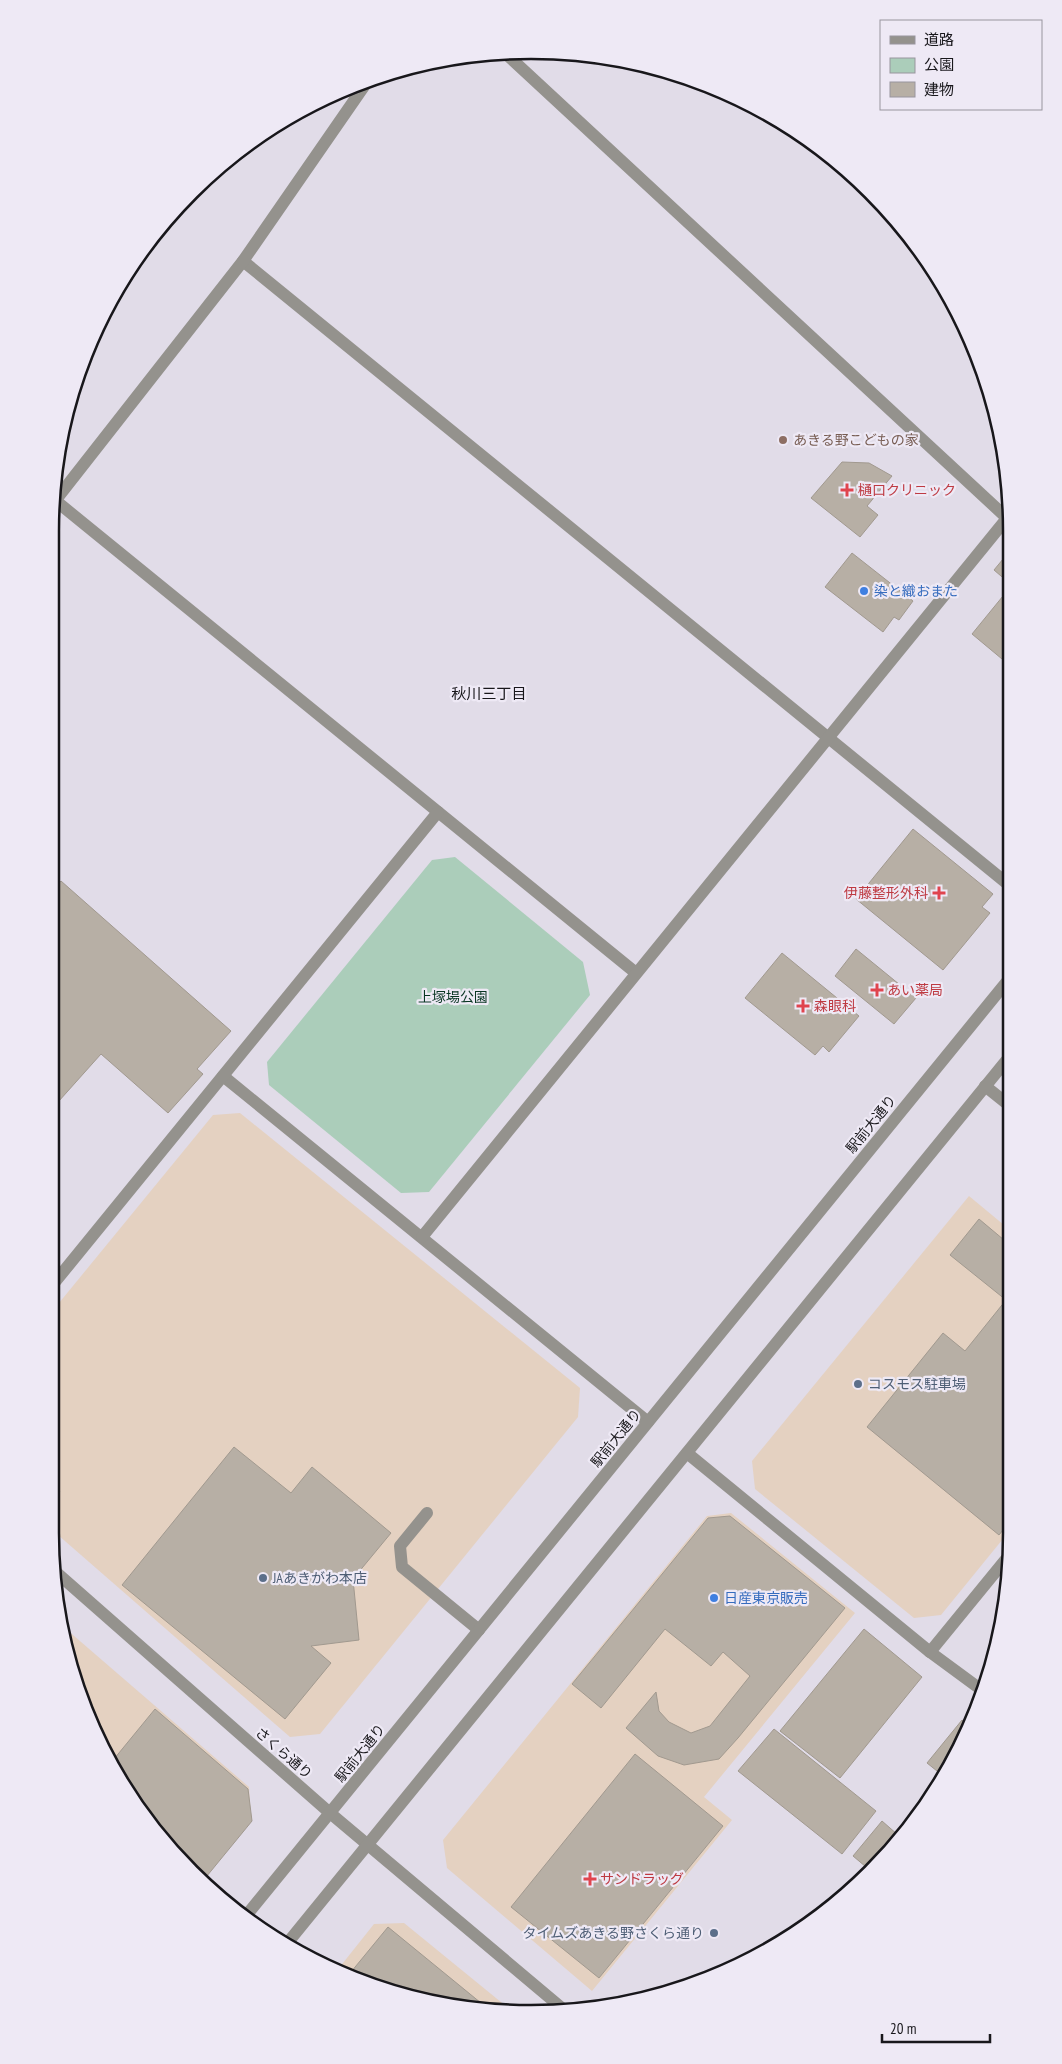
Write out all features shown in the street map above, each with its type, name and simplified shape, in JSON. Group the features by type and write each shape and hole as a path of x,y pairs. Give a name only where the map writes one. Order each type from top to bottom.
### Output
{"street":[{"path":"511,60 1002,513"},
{"path":"61,495 243,261 361,91"},
{"path":"243,261 1003,880"},
{"path":"60,508 636,973"},
{"path":"422,1237 1003,524"},
{"path":"59,1277 438,812"},
{"name":"駅前大通り","path":"249,1912 1003,986"},
{"path":"290,1939 1003,1064"},
{"path":"223,1076 648,1422"},
{"path":"985,1086 1003,1100"},
{"path":"687,1453 930,1652 977,1687"},
{"path":"427,1513 400,1546 402,1567 479,1630"},
{"path":"930,1652 1002,1564"},
{"name":"さくら通り","path":"61,1577 367,1845 557,2004"}],"shaded area":[{"path":"240,1113 580,1388 578,1417 320,1734 290,1737 59,1536 59,1303 213,1115"},
{"path":"969,1196 1003,1224 1003,1539 941,1615 914,1618 755,1489 752,1461"},
{"path":"731,1513 855,1613 704,1797 732,1820 592,1991 447,1868 443,1840 707,1516"},
{"path":"70,1632 249,1787 251,1820 207,1876 197,1867 156,1820 138,1795 107,1742 84,1685"},
{"path":"404,1923 503,2004 469,2001 409,1989 341,1965 374,1924"}],"green space":[{"name":"上塚場公園","path":"455,857 583,962 590,995 429,1192 401,1193 269,1085 267,1062 432,860"}],"building":[{"path":"842,462 869,463 892,476 867,506 878,515 860,537 811,498"},
{"path":"852,553 913,601 899,620 894,617 883,632 825,587"},
{"path":"1003,559 1003,578 994,570"},
{"path":"1003,596 1003,660 972,634"},
{"path":"913,829 993,894 982,907 990,913 943,970 856,899"},
{"path":"61,881 231,1031 197,1069 203,1074 168,1113 101,1054 59,1101 59,883"},
{"path":"856,949 916,998 894,1024 835,976"},
{"path":"782,953 859,1016 829,1052 823,1046 815,1055 745,998"},
{"path":"979,1219 1003,1239 1003,1298 950,1255"},
{"path":"1003,1304 1003,1530 999,1535 867,1427 943,1333 965,1351"},
{"path":"234,1447 291,1493 312,1467 391,1533 353,1579 359,1640 311,1646 331,1663 285,1719 122,1585"},
{"path":"730,1516 845,1608 719,1759 684,1765 658,1756 626,1728 656,1692 659,1711 669,1722 691,1733 710,1726 750,1676 723,1652 711,1666 665,1629 601,1708 572,1684 708,1518"},
{"path":"864,1629 922,1677 840,1778 780,1731"},
{"path":"155,1709 248,1789 252,1821 207,1876 156,1820 138,1795 115,1757"},
{"path":"962,1720 964,1721 938,1772 927,1763"},
{"path":"774,1729 876,1811 842,1854 738,1771"},
{"path":"635,1754 723,1826 599,1978 511,1907"},
{"path":"882,1821 895,1833 865,1866 853,1856"},
{"path":"388,1927 480,2002 409,1989 353,1970"}],"place":[{"name":"あきる野こどもの家","path":"783,440"},
{"name":"樋口クリニック","path":"847,490"},
{"name":"染と織おまた","path":"864,591"},
{"name":"伊藤整形外科","path":"939,893"},
{"name":"あい薬局","path":"877,990"},
{"name":"森眼科","path":"803,1006"},
{"name":"コスモス駐車場","path":"858,1384"},
{"name":"JAあきがわ本店","path":"263,1578"},
{"name":"日産東京販売","path":"714,1598"},
{"name":"サンドラッグ","path":"590,1879"},
{"name":"タイムズあきる野さくら通り","path":"714,1933"}],"district":[{"name":"秋川三丁目","path":"489,694"}]}
